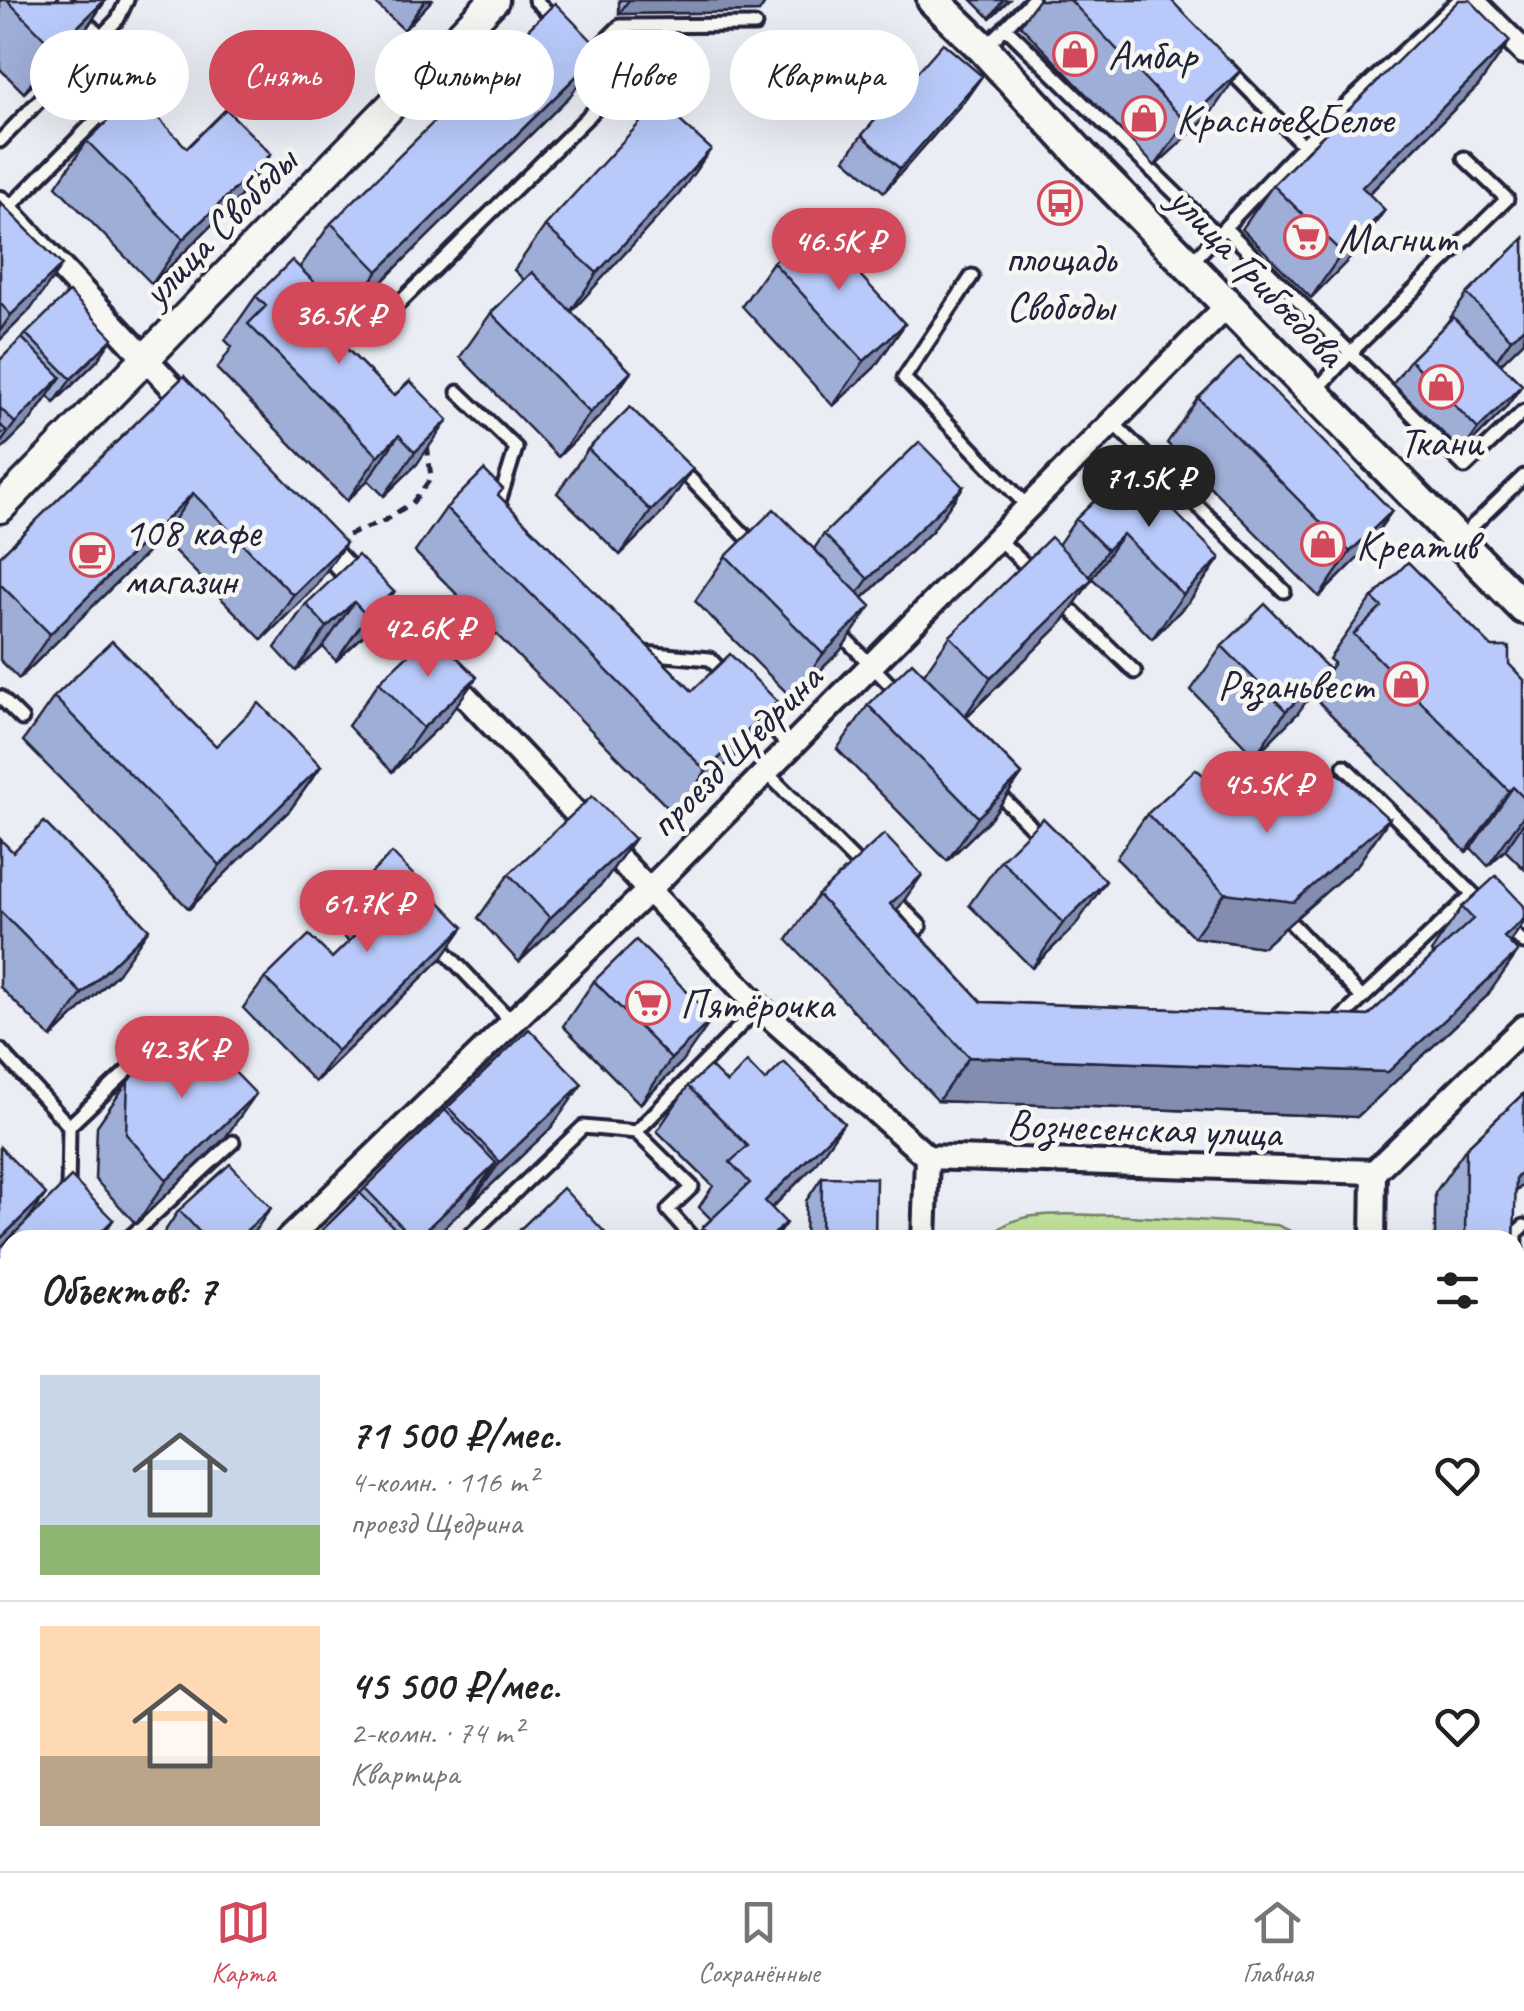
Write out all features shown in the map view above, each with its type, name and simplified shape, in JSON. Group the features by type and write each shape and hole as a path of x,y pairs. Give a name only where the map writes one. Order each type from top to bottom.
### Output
{"main road":[{"name":"улица Грибоедова","path":"933,0 1524,608"}],"street":[{"name":"улица Свободы","path":"0,508 494,0"},
{"path":"1472,0 1524,52"},
{"path":"3,207 210,426"},
{"name":"проезд Щедрина","path":"297,1230 648,891 1228,305"},
{"path":"300,522 759,1008 926,1157 924,1230"},
{"path":"1373,1230 1374,1172 1524,1027"},
{"name":"Вознесенская улица","path":"926,1157 1374,1172"}],"lane":[{"path":"64,0 93,30"},
{"path":"108,30 128,0"},
{"path":"535,0 564,27"},
{"path":"984,50 1032,0"},
{"path":"1189,266 1303,145 1458,0"},
{"path":"616,30 620,26 755,26"},
{"path":"1005,27 1465,467 1524,411"},
{"path":"1212,53 1303,145"},
{"path":"0,142 30,111"},
{"path":"3,207 101,115 128,142"},
{"path":"376,326 584,120"},
{"path":"1314,394 1350,353 1507,199 1464,158"},
{"path":"972,276 904,378 1028,507"},
{"path":"458,392 516,448 498,505 512,518"},
{"path":"1112,422 1284,591"},
{"path":"670,457 764,554"},
{"path":"1458,540 1524,476"},
{"path":"998,538 1039,578"},
{"path":"1052,592 1135,672"},
{"path":"830,624 907,702"},
{"path":"632,640 645,654 710,659 737,688"},
{"path":"0,698 22,719"},
{"path":"750,703 790,748"},
{"path":"1344,766 1524,944"},
{"path":"766,772 920,926 900,948 911,960"},
{"path":"980,776 1056,853"},
{"path":"1322,1035 1473,894"},
{"path":"1294,925 1362,998"},
{"path":"422,928 512,1022"},
{"path":"636,1132 759,1008"},
{"path":"0,1050 70,1126 68,1211"},
{"path":"70,1126 140,1059"},
{"path":"474,1230 521,1179 583,1126 636,1132 692,1187 668,1210 686,1230"},
{"path":"139,1230 232,1142"}],"path":[{"path":"325,549 353,532 384,521 412,502 431,478 426,438"}],"green space":[{"path":"1063,1214 1277,1225 1288,1230 998,1230 1028,1217"}],"building":[{"path":"7,0 105,0 74,30 36,30"},
{"path":"1070,0 1171,0 1240,71 1186,122"},
{"path":"1459,0 1470,0 1510,41 1362,187 1385,210 1342,253 1273,185"},
{"path":"555,3 581,30 574,30 574,78 554,98 554,30 528,30"},
{"path":"943,43 982,76 900,169 862,135 875,120 919,120 919,70"},
{"path":"108,120 160,120 187,148 215,120 237,120 271,154 183,239 87,141"},
{"path":"436,120 532,120 378,271 331,223"},
{"path":"642,120 679,120 711,149 597,273 545,226"},
{"path":"0,202 62,265 11,315 0,303"},
{"path":"814,225 905,324 864,361 773,262"},
{"path":"1524,238 1524,327 1511,339 1467,294"},
{"path":"292,260 329,297 312,314 394,396 410,381 448,420 415,452 399,435 378,456 248,324 266,306 256,296"},
{"path":"532,272 631,372 590,413 491,313"},
{"path":"69,292 113,338 71,379 26,334"},
{"path":"1453,317 1522,385 1478,429 1410,360"},
{"path":"22,338 61,377 15,423 0,408 0,360"},
{"path":"1240,357 1392,511 1350,552 1198,398"},
{"path":"184,376 346,543 293,595 193,493 50,634 0,584 0,556"},
{"path":"630,407 693,469 651,511 588,449"},
{"path":"919,442 963,487 868,579 824,534"},
{"path":"1130,466 1220,558 1183,595 1123,534 1107,550 1076,519"},
{"path":"484,470 503,489 498,495 692,691 730,654 777,701 706,771 446,508"},
{"path":"774,509 871,606 823,654 726,556"},
{"path":"1051,537 1092,579 991,678 950,636"},
{"path":"358,555 394,592 367,616 354,602 327,627 306,604"},
{"path":"1408,562 1492,647 1509,647 1509,664 1524,680 1524,798 1513,787 1509,791 1354,634 1382,607 1372,598"},
{"path":"1265,604 1329,669 1286,711 1222,646"},
{"path":"432,632 477,677 423,728 379,682"},
{"path":"112,641 216,746 259,703 321,766 220,865 54,697"},
{"path":"912,662 1022,774 978,817 868,705"},
{"path":"1196,769 1245,810 1286,810 1338,773 1389,819 1294,902 1225,893 1147,814"},
{"path":"592,796 634,839 550,918 509,874"},
{"path":"1043,818 1106,881 1063,923 1001,860"},
{"path":"44,822 149,929 82,994 0,911 0,839 13,852"},
{"path":"884,834 922,875 890,904 982,1002 1368,1016 1473,919 1462,907 1496,876 1524,906 1524,919 1504,937 1518,952 1388,1072 969,1057 818,895"},
{"path":"392,853 464,927 337,1051 265,978 309,935 332,958 375,916 352,892"},
{"path":"636,940 713,1018 671,1059 594,981"},
{"path":"188,1024 256,1094 167,1180 126,1134 128,1081"},
{"path":"529,1029 582,1084 500,1162 448,1107"},
{"path":"747,1062 765,1081 784,1062 844,1123 765,1201 786,1223 779,1230 703,1227 750,1183 730,1162 748,1146 688,1086 710,1066 727,1083"},
{"path":"1524,1093 1524,1170 1516,1178 1514,1230 1465,1230 1466,1148"},
{"path":"445,1110 496,1163 426,1230 405,1230 365,1188"},
{"path":"0,1147 46,1194 9,1230 0,1230"},
{"path":"230,1164 271,1208 247,1230 198,1230 179,1210"},
{"path":"71,1177 113,1220 103,1230 18,1230"},
{"path":"822,1177 876,1178 875,1230 821,1230"},
{"path":"563,1188 603,1230 519,1230"},
{"path":"360,1193 396,1230 322,1230"}],"place":[{"name":"Амбар","path":"1075,54"},
{"name":"Красное&Белое","path":"1144,118"},
{"name":"площадь Свободы","path":"1060,203"},
{"name":"Магнит","path":"1306,237"},
{"name":"Ткани","path":"1441,387"},
{"name":"Креатив","path":"1323,544"},
{"name":"108 кафе магазин","path":"92,555"},
{"name":"Рязаньвест","path":"1406,684"},
{"name":"Пятёрочка","path":"648,1003"}]}
